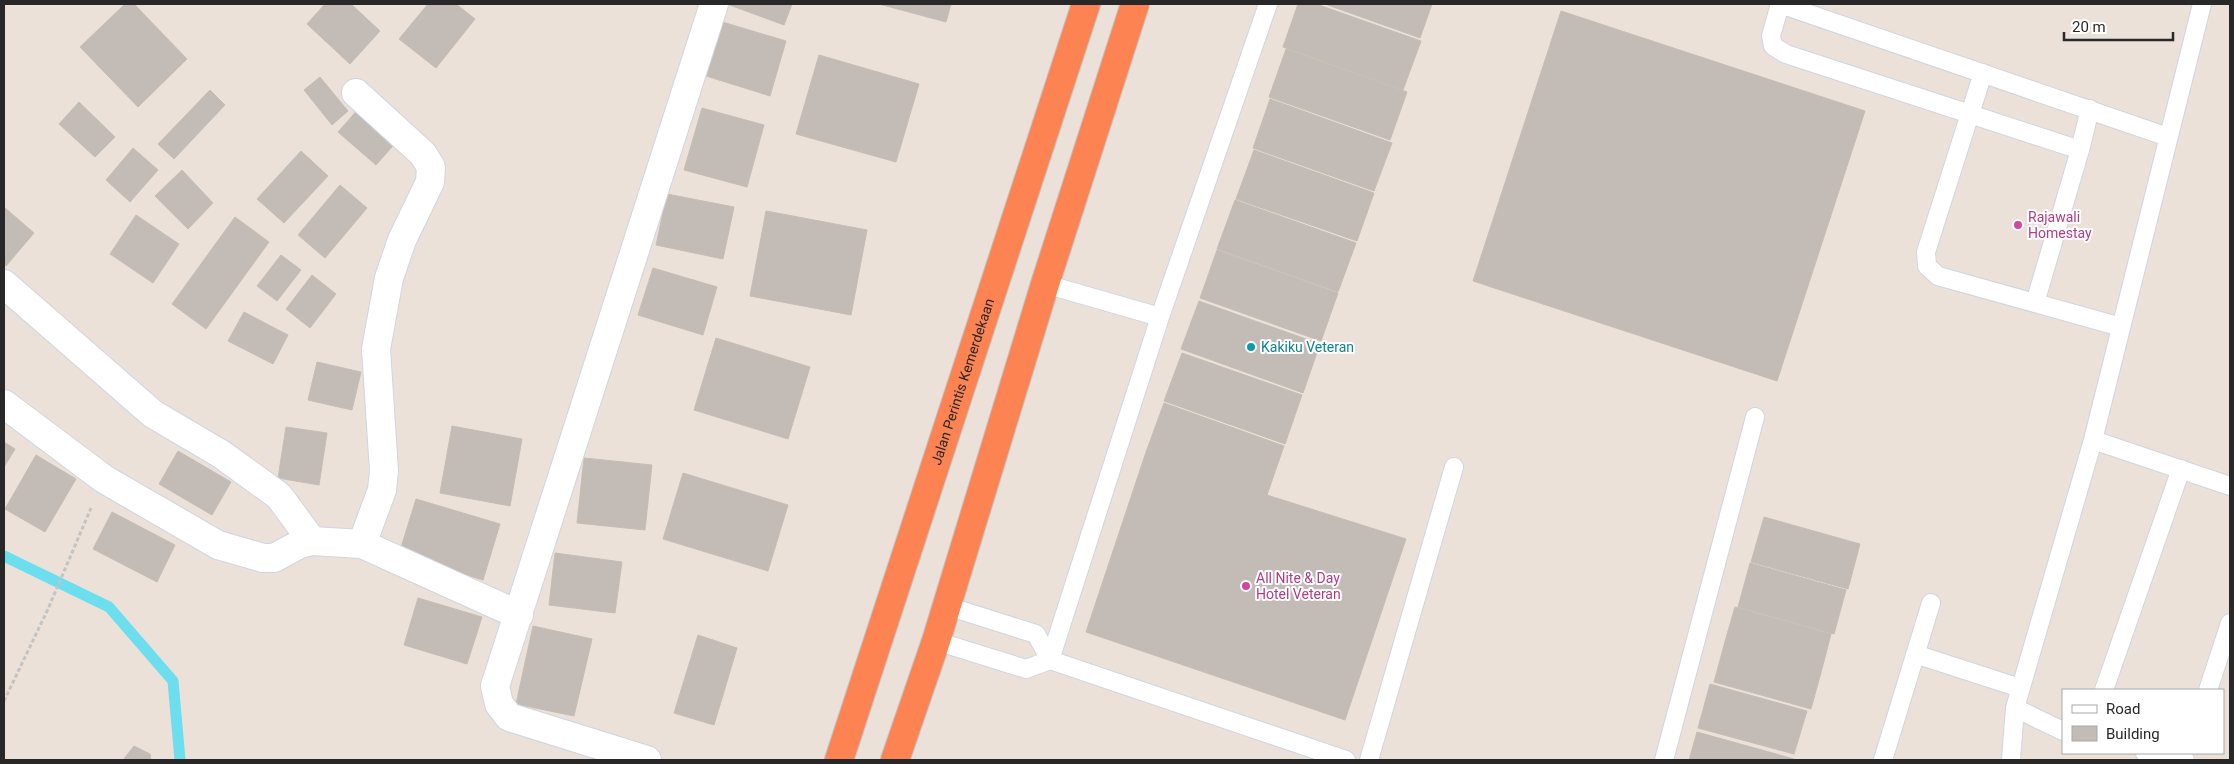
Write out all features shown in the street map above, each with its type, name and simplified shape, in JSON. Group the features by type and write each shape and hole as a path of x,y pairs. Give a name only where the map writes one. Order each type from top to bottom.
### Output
{"highway":[{"name":"Jalan Perintis Kemerdekaan","path":"839,760 1086,4"},
{"path":"895,760 936,641 1045,284 1135,4"}],"street":[{"path":"647,760 509,717 499,704 495,686 714,4"},
{"path":"356,93 423,154 431,167 430,182 402,240 389,278 376,349 382,410 384,471 382,490 362,544"},
{"path":"4,284 153,414 221,454 279,496 312,541"},
{"path":"4,404 104,479 218,545 263,558 274,558 300,544 312,541 362,544 519,614"}],"lane":[{"path":"1050,660 1160,317 1268,4"},
{"path":"2080,150 1786,54 1773,46 1771,36 1780,4 2168,137"},
{"path":"2011,760 2015,708 2020,688 2093,440 2202,4"},
{"path":"1983,73 1926,252 1927,266 1938,276 2121,327"},
{"path":"2035,303 2090,110"},
{"path":"1045,284 1160,317"},
{"path":"1664,760 1754,417"},
{"path":"2093,440 2230,486"},
{"path":"1369,760 1454,467"},
{"path":"2104,689 2181,469"},
{"path":"1883,760 1931,603"},
{"path":"947,606 1036,634 1050,660"},
{"path":"2208,689 2230,623"},
{"path":"936,641 1026,669 1050,660 1346,760"},
{"path":"1915,654 2020,688"},
{"path":"2015,708 2062,730"},
{"path":"2151,754 2185,760"}],"path":[{"path":"4,701 48,609 104,479"}],"building":[{"path":"125,4 134,4 187,59 138,107 80,47"},
{"path":"325,4 351,4 380,31 350,64 307,24"},
{"path":"428,4 456,4 475,19 436,68 399,39"},
{"path":"727,4 792,4 784,25"},
{"path":"879,4 951,4 946,22"},
{"path":"1298,4 1316,4 1421,41 1403,90 1283,47"},
{"path":"1325,4 1432,4 1420,38"},
{"path":"1561,11 1865,111 1777,381 1473,281"},
{"path":"719,21 786,41 770,96 703,75"},
{"path":"1286,49 1407,92 1390,140 1269,97"},
{"path":"819,55 919,84 896,162 796,134"},
{"path":"320,77 348,111 332,125 304,90"},
{"path":"210,90 225,105 174,159 158,144"},
{"path":"1270,99 1392,143 1374,191 1253,148"},
{"path":"79,102 115,137 95,157 59,124"},
{"path":"361,106 399,139 376,165 338,132"},
{"path":"702,108 764,125 747,187 684,170"},
{"path":"133,148 158,170 130,202 106,180"},
{"path":"1254,150 1374,193 1357,241 1236,199"},
{"path":"301,151 328,176 284,223 257,199"},
{"path":"182,170 213,203 188,229 155,196"},
{"path":"340,185 367,208 325,258 298,235"},
{"path":"667,194 734,207 723,259 656,245"},
{"path":"1235,200 1356,243 1338,292 1217,249"},
{"path":"4,207 34,233 6,266 4,264"},
{"path":"766,211 867,230 851,315 750,296"},
{"path":"136,215 179,244 153,283 110,254"},
{"path":"235,217 269,242 206,329 172,304"},
{"path":"1217,250 1338,293 1321,341 1200,298"},
{"path":"281,255 301,270 277,301 257,286"},
{"path":"653,268 717,287 703,335 638,315"},
{"path":"312,275 336,294 310,328 286,309"},
{"name":"Kakiku Veteran","path":"1199,301 1320,344 1303,393 1181,349"},
{"path":"244,312 288,335 273,364 228,341"},
{"path":"716,338 810,367 788,439 694,410"},
{"path":"1182,353 1302,395 1285,444 1164,401"},
{"path":"317,362 361,372 352,410 308,400"},
{"path":"1164,403 1284,446 1267,495 1146,452"},
{"path":"452,426 522,439 510,506 440,493"},
{"path":"286,427 327,433 319,485 278,478"},
{"path":"4,442 15,449 4,467"},
{"path":"178,451 231,482 212,515 159,484"},
{"name":"All Nite & Day Hotel Veteran","path":"1146,452 1267,495 1406,539 1345,720 1086,632"},
{"path":"36,455 76,479 45,532 5,509"},
{"path":"584,458 652,465 645,530 577,523"},
{"path":"683,473 788,505 768,571 663,539"},
{"path":"416,499 500,524 483,580 399,554"},
{"path":"112,512 175,545 157,582 93,549"},
{"path":"1764,517 1860,544 1848,589 1751,562"},
{"path":"555,553 622,562 615,613 549,605"},
{"path":"1750,563 1846,590 1834,634 1738,607"},
{"path":"418,598 482,617 467,664 404,645"},
{"path":"1735,607 1831,634 1823,665 1726,638"},
{"path":"533,626 592,639 574,716 516,704"},
{"path":"698,635 737,648 714,725 674,713"},
{"path":"1726,638 1823,665 1811,709 1714,682"},
{"path":"1710,684 1807,711 1794,754 1698,728"},
{"path":"1697,732 1794,759 1689,760"},
{"path":"134,746 150,754 151,760 123,760"}],"waterway":[{"path":"4,556 109,607 173,681 180,760"}],"place":[{"name":"Rajawali Homestay","path":"2018,225"},
{"name":"Kakiku Veteran","path":"1251,347"},
{"name":"All Nite & Day Hotel Veteran","path":"1246,586"}]}
